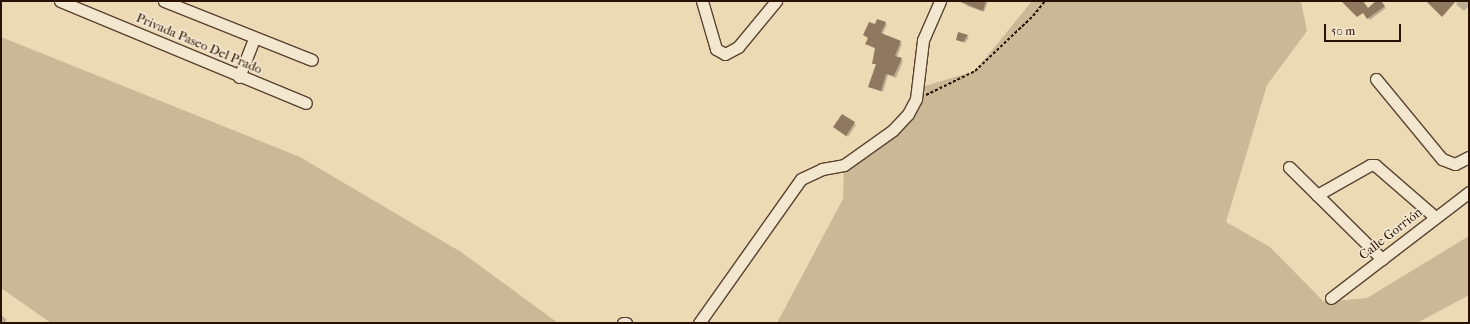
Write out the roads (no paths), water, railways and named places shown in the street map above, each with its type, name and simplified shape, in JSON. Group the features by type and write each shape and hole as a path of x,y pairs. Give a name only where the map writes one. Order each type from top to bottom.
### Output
{"street":[{"name":"Privada Paseo Del Prado","path":"60,1 239,77 306,103"},
{"path":"164,1 254,39 312,60"},
{"path":"702,1 716,49 725,54 738,47 776,1"},
{"path":"699,323 802,179 822,169 844,165 893,130 916,100 923,40 940,1"},
{"path":"239,77 254,39"},
{"path":"1376,79 1442,159 1455,164 1469,157"},
{"path":"1317,195 1370,165 1375,165 1435,217"},
{"path":"1289,167 1382,259"},
{"name":"Calle Gorrión","path":"1331,298 1469,192"}]}
